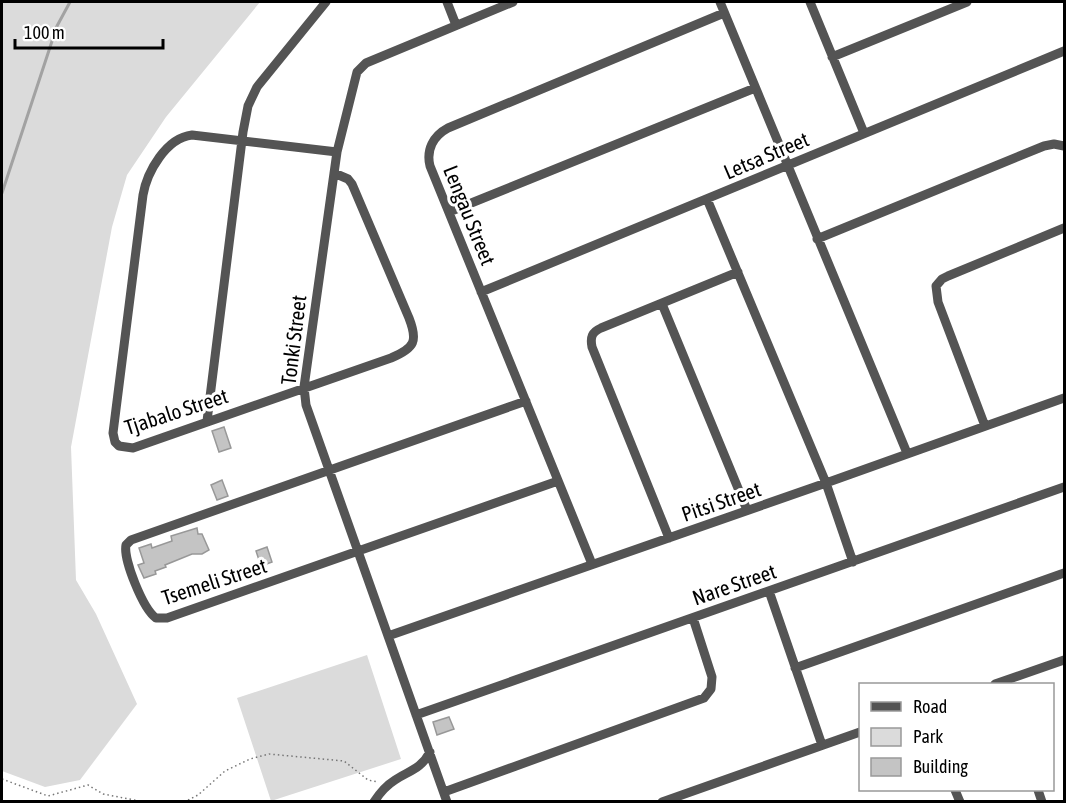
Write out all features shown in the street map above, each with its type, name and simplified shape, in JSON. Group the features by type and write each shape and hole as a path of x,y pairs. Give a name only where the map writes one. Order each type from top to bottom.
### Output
{"street":[{"path":"207,421 248,106 257,87 326,2"},
{"path":"447,2 456,25"},
{"name":"Tonki Street","path":"446,797 306,405 304,387 337,152 355,76 362,65 513,2"},
{"path":"720,2 907,453"},
{"path":"810,2 864,133"},
{"path":"832,57 966,2"},
{"name":"Lengau Street","path":"592,564 428,159 432,143 440,132 724,13"},
{"name":"Letsa Street","path":"482,292 1065,51"},
{"path":"449,212 755,88"},
{"name":"Tjabalo Street","path":"334,173 348,179 352,184 409,318 414,338 412,345 398,355 133,448 121,447 115,442 113,436 143,195 153,167 174,142 187,135 337,152"},
{"path":"817,239 1044,146 1054,144 1065,146"},
{"path":"707,199 826,483 853,562"},
{"path":"985,426 938,302 936,286 948,276 1065,228"},
{"path":"669,538 591,340 595,331 738,272"},
{"path":"662,304 747,510"},
{"name":"Pitsi Street","path":"388,636 1065,398"},
{"name":"Tsemeli Street","path":"526,401 131,540 126,545 126,558 148,610 153,616 161,619 558,481"},
{"name":"Nare Street","path":"416,715 1065,487"},
{"path":"795,668 1065,573"},
{"path":"769,591 822,745"},
{"path":"446,797 704,698 711,689 712,677 693,618"},
{"path":"1001,683 1065,660"},
{"path":"662,801 859,733"},
{"path":"374,801 389,785 414,770 430,752"}],"path":[{"path":"184,801 198,795 225,771 250,759 269,754 344,761 369,780 389,785"},
{"path":"2,779 48,796 88,785 103,794 145,801"}],"green space":[{"path":"2,2 260,2 166,117 127,175 112,227 71,447 76,580 96,614 137,704 80,780 45,787 2,771"},
{"path":"367,655 401,759 271,801 237,698"}],"building":[{"path":"224,427 231,448 219,452 212,431"},
{"path":"222,480 228,496 217,500 211,485"},
{"path":"197,528 198,534 202,534 209,550 165,565 166,567 155,571 156,574 144,578 138,565 144,563 139,548 151,544 152,548 172,541 171,536"},
{"path":"267,547 272,562 261,566 256,551"},
{"path":"449,717 454,729 437,735 433,722"}],"waterway":[{"path":"2,193 57,26 70,2"}]}
